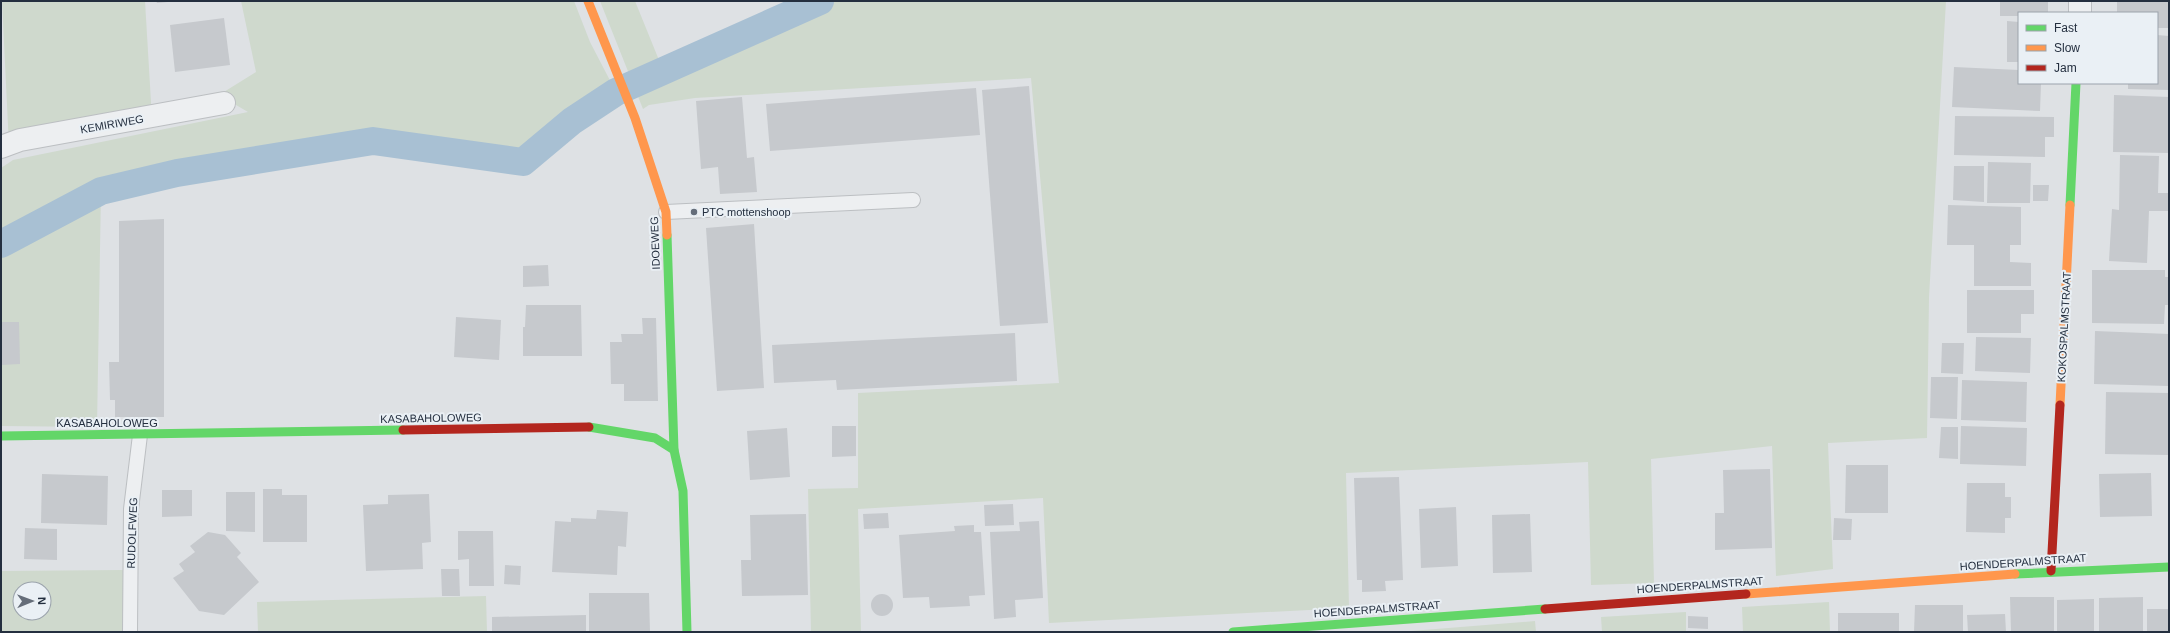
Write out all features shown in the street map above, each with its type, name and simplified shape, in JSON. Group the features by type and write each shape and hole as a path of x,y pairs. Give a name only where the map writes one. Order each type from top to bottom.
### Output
{"street":[{"name":"IDOEWEG","path":"588,1 635,118 666,212 674,450"},
{"path":"2080,1 2080,12"},
{"name":"KOKOSPALMSTRAAT","path":"2051,571 2076,84"},
{"name":"KEMIRIWEG","path":"1,147 20,140 224,104"},
{"name":"KASABAHOLOWEG","path":"1,436 587,428 655,438 674,450"},
{"path":"674,450 683,491 687,632"},
{"name":"HOENDERPALMSTRAAT","path":"1233,632 2051,571 2169,567"}],"lane":[{"path":"666,212 913,200"},
{"name":"RUDOLFWEG","path":"130,632 131,509 140,435"}],"shaded area":[{"path":"2,1 145,1 152,119 9,146"},
{"path":"241,1 574,1 590,42 616,92 523,162 373,141 177,173 101,191 97,427 1,426 1,168 13,160 248,112 219,95 256,72"},
{"path":"600,1 635,1 663,70 820,1 1946,1 1929,297 1927,438 1828,443 1833,569 1776,576 1772,446 1651,459 1654,583 1591,585 1588,462 1346,473 1349,608 1049,623 1043,498 858,509 861,632 811,632 808,489 858,488 858,393 1059,383 1031,78 695,98 649,105 643,109"},
{"path":"1,554 2,571 123,570 124,632 1,632"},
{"path":"486,596 487,632 258,632 257,602"},
{"path":"1829,602 1830,632 1743,632 1742,607"},
{"path":"1686,612 1686,632 1602,632 1601,617"},
{"path":"1535,621 1536,632 1411,632 1411,631"}],"building":[{"path":"156,1 168,1 168,2 157,3"},
{"path":"2000,1 2048,1 2048,12 2018,12 2018,16 2000,16"},
{"path":"2117,1 2169,1 2169,28 2158,28 2158,12 2117,12"},
{"path":"224,18 230,65 175,72 170,25"},
{"path":"2007,21 2018,22 2018,62 2007,62"},
{"path":"2158,35 2169,36 2169,90 2128,89 2128,84 2158,84"},
{"path":"1954,67 2018,70 2018,84 2041,84 2040,111 1952,107"},
{"path":"1029,86 1048,323 1000,326 982,90"},
{"path":"976,88 980,135 770,151 766,104"},
{"path":"2114,95 2169,97 2169,153 2113,152"},
{"path":"742,97 747,158 754,157 757,192 720,194 718,167 701,169 696,101"},
{"path":"1955,116 2054,117 2054,137 2045,137 2045,157 1954,155"},
{"path":"2120,155 2159,156 2158,193 2169,193 2169,211 2149,211 2147,263 2109,261 2112,209 2119,210"},
{"path":"1988,162 2031,163 2030,203 1987,203"},
{"path":"1954,166 1984,166 1984,202 1953,200"},
{"path":"2033,185 2049,185 2048,201 2033,201"},
{"path":"1948,205 2021,207 2021,245 2010,245 2010,262 2031,263 2031,286 1974,286 1974,245 1947,245"},
{"path":"164,219 164,417 115,417 115,400 110,400 109,362 119,362 119,221"},
{"path":"754,224 764,388 717,391 706,228"},
{"path":"548,265 549,286 523,287 523,266"},
{"path":"2092,270 2165,270 2165,277 2169,277 2169,305 2165,305 2164,324 2092,323"},
{"path":"1967,290 2034,290 2034,314 2021,314 2021,333 1967,333"},
{"path":"526,305 581,305 582,356 523,356 523,327 525,327"},
{"path":"456,317 501,320 499,360 454,357"},
{"path":"642,318 656,318 658,401 624,401 624,384 611,384 610,342 622,342 621,334 643,334"},
{"path":"1,322 19,322 20,364 1,365"},
{"path":"2095,331 2169,334 2169,386 2094,384"},
{"path":"1015,333 1017,381 837,390 836,380 774,383 772,345"},
{"path":"1976,337 2031,338 2030,373 1975,371"},
{"path":"1942,343 1964,343 1963,374 1941,373"},
{"path":"1931,377 1958,377 1957,419 1930,418"},
{"path":"1962,380 2027,382 2026,422 1961,420"},
{"path":"2106,392 2169,393 2169,455 2105,454"},
{"path":"832,426 856,426 856,456 832,457"},
{"path":"1961,426 2027,428 2026,466 1960,464"},
{"path":"1941,427 1958,427 1958,459 1939,458"},
{"path":"787,428 790,477 750,480 747,431"},
{"path":"1846,465 1888,465 1888,513 1845,513"},
{"path":"1770,469 1772,548 1715,550 1715,513 1724,513 1723,470"},
{"path":"2151,473 2152,516 2100,517 2099,474"},
{"path":"42,474 108,476 107,525 41,523"},
{"path":"1399,477 1403,580 1385,581 1386,591 1362,592 1362,580 1357,580 1354,478"},
{"path":"1967,483 2005,483 2005,497 2011,497 2011,518 2005,518 2005,533 1966,532"},
{"path":"263,489 282,489 282,495 307,495 307,542 263,542"},
{"path":"162,490 192,490 192,516 162,517"},
{"path":"226,492 255,492 255,532 226,531"},
{"path":"429,494 431,542 422,543 423,569 366,571 363,505 388,504 388,495"},
{"path":"1013,504 1014,525 985,526 984,505"},
{"path":"1456,507 1458,566 1421,568 1419,509"},
{"path":"597,510 628,512 626,547 618,546 617,575 552,572 555,521 571,522 571,518 596,519"},
{"path":"888,513 889,528 864,529 863,514"},
{"path":"806,514 808,595 742,596 741,560 751,560 750,515"},
{"path":"1530,514 1532,572 1493,573 1492,515"},
{"path":"1834,518 1852,519 1851,540 1833,540"},
{"path":"1039,521 1043,598 1015,600 1016,617 994,619 990,532 1020,531 1019,522"},
{"path":"974,525 974,532 981,532 985,595 969,596 970,606 930,608 929,597 903,598 899,535 955,531 954,526"},
{"path":"25,528 57,529 57,560 24,559"},
{"path":"458,531 493,531 494,586 469,586 469,559 458,560"},
{"path":"208,532 225,535 241,553 237,557 259,582 224,615 199,611 173,578 184,571 179,564 195,552 190,546"},
{"path":"505,565 521,566 520,585 504,584"},
{"path":"441,569 459,569 460,596 442,596"},
{"path":"589,593 649,593 650,632 589,632"},
{"path":"882,594 890,597 893,605 890,613 882,616 874,613 871,605 874,597"},
{"path":"2010,597 2054,597 2054,632 2011,632"},
{"path":"2143,597 2143,632 2099,632 2099,598"},
{"path":"2094,599 2094,632 2057,632 2057,600"},
{"path":"1915,605 1963,605 1963,632 1914,632"},
{"path":"2147,609 2169,609 2169,632 2147,632"},
{"path":"1838,613 1899,613 1899,632 1838,632"},
{"path":"2005,614 2006,632 1968,632 1967,615"},
{"path":"586,615 586,632 492,632 492,617"},
{"path":"1688,616 1708,617 1708,629 1688,628"}],"waterway":[{"path":"1,244 101,191 177,173 373,141 523,162 572,121 616,92 820,1"}],"traffic: fast":[{"path":"2070,205 2076,84"},
{"path":"667,235 674,450 683,491 687,632"},
{"path":"589,427 655,438 674,450"},
{"path":"1,436 403,430"},
{"path":"2015,574 2169,567"},
{"path":"1233,632 1545,609"}],"traffic: slow":[{"path":"588,1 635,118 666,212 667,235"},
{"path":"2060,405 2070,205"},
{"path":"1746,594 2015,574"}],"traffic: jam":[{"path":"2051,571 2060,405"},
{"path":"403,430 589,427"},
{"path":"1545,609 1746,594"}],"place":[{"name":"PTC mottenshoop","path":"694,212"}]}
